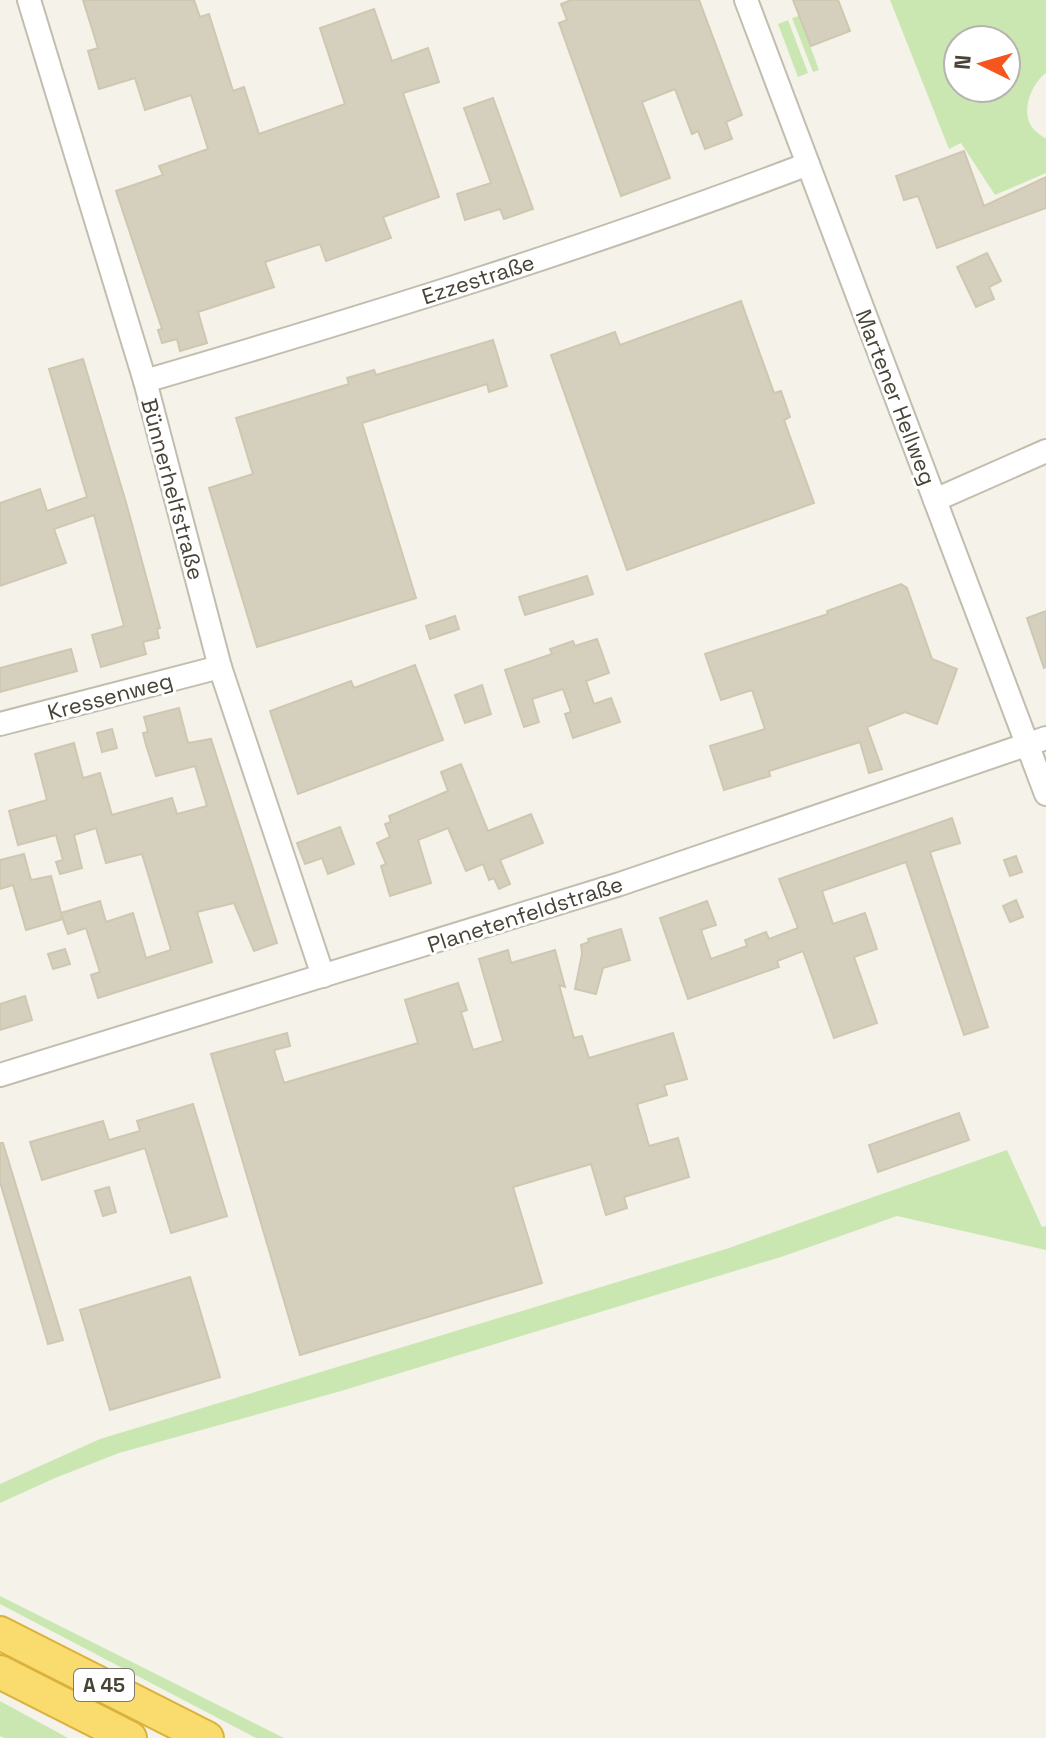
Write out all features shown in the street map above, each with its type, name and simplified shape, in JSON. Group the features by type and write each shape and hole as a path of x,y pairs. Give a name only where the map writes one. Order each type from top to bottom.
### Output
{"highway":[{"name":"A 45","path":"0,1633 207,1738"},
{"name":"A 45","path":"0,1672 130,1738"}],"street":[{"name":"Bünnerhelfstraße","path":"29,0 145,381 220,667 323,976"},
{"name":"Martener Hellweg","path":"746,0 935,500 1037,742 1046,794"},
{"name":"Ezzestraße","path":"145,381 444,291 603,239 808,164"},
{"path":"935,500 1046,451"},
{"name":"Kressenweg","path":"0,724 220,667"},
{"name":"Planetenfeldstraße","path":"0,1075 630,880 1037,742"}],"green space":[{"path":"890,0 1046,0 1046,73 1032,90 1027,112 1031,126 1046,139 1046,173 995,195 961,143 949,149"},
{"path":"799,16 819,70 813,72 792,18"},
{"path":"788,20 808,73 798,77 778,24"},
{"path":"1007,1150 1042,1227 1046,1226 1046,1250 897,1216 784,1256 341,1391 119,1453 0,1503 0,1484 100,1439 726,1249"},
{"path":"0,1596 284,1738 256,1738 0,1604"},
{"path":"0,1701 68,1738 0,1736"}],"building":[{"path":"83,0 194,0 200,17 209,14 233,91 244,87 259,134 345,104 320,28 374,9 392,61 428,48 439,82 403,93 439,197 383,217 391,238 326,261 320,244 265,262 274,287 198,312 207,343 180,351 177,339 162,343 158,330 162,329 116,191 163,175 159,166 208,149 191,95 145,110 135,78 99,89 88,51 98,48"},
{"path":"571,0 699,0 742,115 726,122 732,139 705,149 698,131 692,134 675,89 642,102 670,178 621,196 559,23 567,20 561,4"},
{"path":"793,0 838,0 850,31 811,46"},
{"path":"493,98 533,209 504,219 500,209 465,220 457,194 491,183 464,108"},
{"path":"964,151 984,206 1046,177 1046,208 937,248 918,196 904,200 896,176"},
{"path":"987,253 1001,281 989,287 994,299 976,307 957,267"},
{"path":"741,301 774,393 781,391 790,417 784,420 814,503 627,570 551,355 615,332 620,345"},
{"path":"493,340 507,386 489,392 487,384 362,423 416,598 257,647 209,488 253,474 236,418 349,384 347,378 374,370 376,375"},
{"path":"83,359 160,628 157,629 159,638 143,642 146,654 101,667 92,635 124,626 94,515 54,529 66,563 0,586 0,503 40,489 47,511 87,497 49,369"},
{"path":"587,576 593,594 525,615 519,597"},
{"path":"901,584 907,588 932,659 957,669 937,724 905,712 867,727 882,769 869,773 860,742 769,771 770,776 724,790 710,746 765,729 752,690 721,700 705,654 828,614 827,611"},
{"path":"1046,611 1046,667 1044,668 1027,618"},
{"path":"455,616 459,629 430,639 426,626"},
{"path":"597,639 609,673 586,681 594,704 611,698 620,722 573,738 565,714 571,712 563,689 532,699 539,722 524,727 505,670 552,654 550,649 573,641 575,646"},
{"path":"71,649 77,671 0,692 0,668"},
{"path":"415,665 443,740 298,794 270,711 351,681 354,688"},
{"path":"482,685 491,714 465,723 455,695"},
{"path":"179,708 188,743 211,739 277,943 254,951 234,903 197,912 212,962 98,998 91,975 100,972 86,928 68,934 63,919 26,930 13,885 0,889 0,860 24,854 31,880 51,876 61,913 100,901 106,922 133,913 146,958 171,950 142,854 106,863 96,828 74,835 82,868 60,874 56,862 63,860 56,835 18,845 9,811 47,800 35,754 74,743 83,778 100,773 112,815 172,798 177,814 207,806 195,766 156,776 146,745 143,733 148,732 144,717"},
{"path":"112,729 117,748 102,752 97,733"},
{"path":"461,764 488,831 531,814 543,843 500,860 510,884 499,889 494,878 489,880 483,864 466,871 448,828 418,840 431,883 390,896 381,866 386,864 377,843 390,837 385,824 391,822 389,816 448,791 441,772"},
{"path":"952,818 960,843 930,852 988,1027 964,1035 906,862 822,891 833,924 865,913 877,949 854,957 877,1023 834,1038 803,951 777,961 779,967 688,999 660,918 707,901 716,925 701,930 711,959 747,946 745,940 766,932 769,939 798,928 779,879"},
{"path":"340,827 354,864 328,874 322,858 305,864 297,843"},
{"path":"1016,856 1022,872 1010,876 1004,860"},
{"path":"1016,900 1023,917 1010,922 1003,906"},
{"path":"621,929 630,960 603,968 596,994 575,989 581,945 589,942 588,939"},
{"path":"65,949 70,964 53,969 48,954"},
{"path":"508,950 511,963 555,950 565,987 559,985 574,1038 582,1036 589,1058 673,1033 687,1079 664,1085 667,1095 637,1104 649,1146 678,1138 689,1177 624,1197 627,1208 606,1215 591,1164 513,1187 542,1283 300,1355 211,1054 287,1033 290,1046 274,1050 284,1083 418,1043 405,1000 458,983 467,1010 461,1012 473,1050 503,1041 479,959"},
{"path":"25,996 32,1020 0,1030 0,1004"},
{"path":"193,1104 227,1216 171,1233 145,1148 42,1180 30,1142 103,1121 109,1140 140,1131 137,1121"},
{"path":"959,1113 969,1140 878,1172 869,1145"},
{"path":"0,1143 3,1143 63,1340 48,1344 0,1182"},
{"path":"109,1187 116,1212 103,1216 95,1191"},
{"path":"190,1277 220,1377 110,1410 80,1310"}]}
